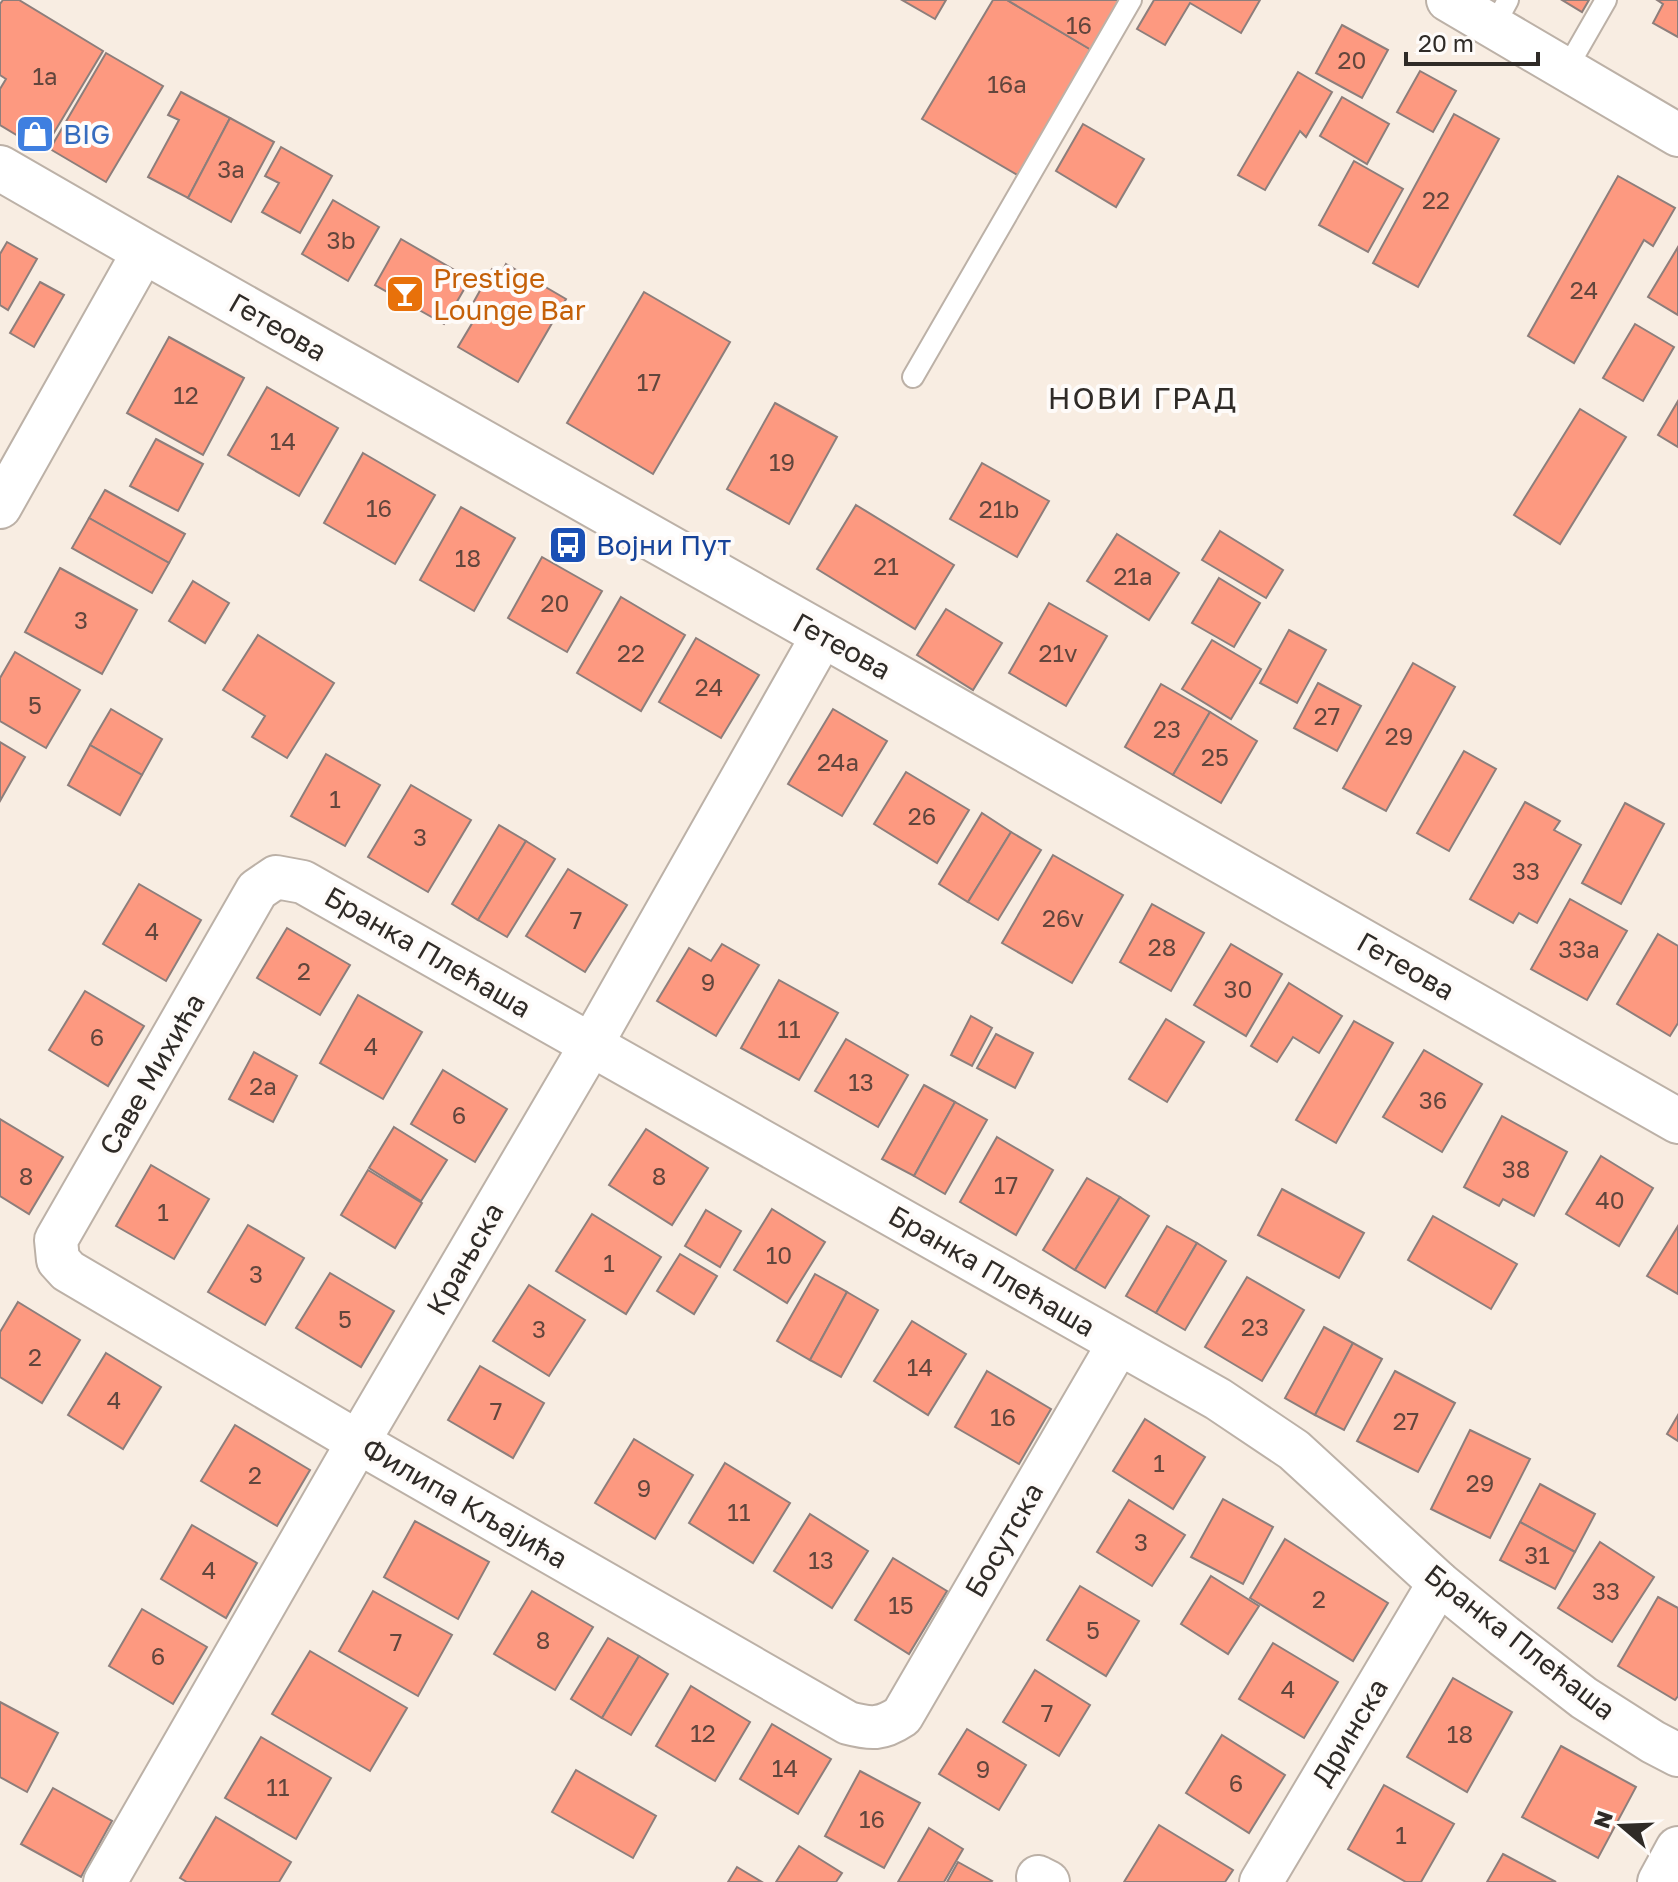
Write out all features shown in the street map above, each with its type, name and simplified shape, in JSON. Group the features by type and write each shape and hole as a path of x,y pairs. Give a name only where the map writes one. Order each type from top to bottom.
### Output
{"main road":[{"name":"Гетеова","path":"2,174 144,251 1678,1121"},
{"path":"1660,1882 1678,1849"}],"street":[{"path":"1448,0 1501,13 1567,68 1678,135"},
{"path":"0,507 144,251"},
{"name":"Крањска","path":"105,1882 591,1045 823,635"},
{"name":"Бранка Плећаша","path":"257,890 276,877 303,882 1218,1399 1294,1450 1439,1583 1584,1698 1678,1755"},
{"name":"Саве Михића","path":"58,1260 56,1240 257,890"},
{"name":"Филипа Кљајића","path":"58,1260 68,1271 358,1442 848,1723 880,1727"},
{"name":"Босутска","path":"880,1727 902,1716 1119,1343"},
{"name":"Дринска","path":"1261,1882 1439,1583"}],"lane":[{"path":"913,377 1131,0"},
{"path":"1567,68 1606,0"}],"building":[{"path":"3,0 19,0 103,51 43,151 0,125 0,89 6,79 0,75 0,4"},
{"path":"902,0 946,0 935,19"},
{"path":"993,0 1007,0 1093,51 1019,176 922,119"},
{"path":"1007,0 1123,0 1093,51"},
{"path":"1154,0 1260,0 1241,33 1190,3 1165,45 1137,29"},
{"path":"1562,0 1589,0 1582,12"},
{"path":"1657,0 1678,0 1678,37 1653,23 1663,4"},
{"path":"1342,25 1388,50 1362,98 1316,73"},
{"path":"106,53 163,86 106,182 50,149"},
{"path":"1420,71 1456,91 1433,132 1397,112"},
{"path":"1298,72 1332,92 1306,137 1300,131 1265,190 1238,175"},
{"path":"181,92 230,118 188,198 148,177 179,120 168,115"},
{"path":"1342,97 1389,124 1367,164 1320,136"},
{"path":"1454,114 1499,139 1418,287 1373,263"},
{"path":"230,118 274,142 231,222 188,198"},
{"path":"1083,124 1144,159 1116,207 1056,171"},
{"path":"281,147 332,176 300,233 262,212 279,183 265,176"},
{"path":"1354,161 1403,189 1368,252 1319,225"},
{"path":"1618,176 1675,208 1653,246 1644,240 1574,363 1528,336"},
{"path":"333,200 379,227 348,281 302,254"},
{"path":"401,239 470,279 444,324 375,285"},
{"path":"7,242 37,259 8,310 0,305 0,254"},
{"path":"1678,247 1678,315 1648,297"},
{"path":"506,264 566,299 518,382 458,347 480,310 472,305 492,269 501,274"},
{"path":"40,282 64,295 34,347 10,333"},
{"path":"644,292 730,342 653,474 567,423"},
{"path":"1635,324 1674,347 1643,401 1603,378"},
{"path":"169,337 244,378 203,455 127,413"},
{"path":"267,387 338,428 299,496 228,455"},
{"path":"1678,401 1678,447 1658,435"},
{"path":"775,403 837,437 789,524 727,489"},
{"path":"1580,409 1626,437 1560,544 1514,515"},
{"path":"156,439 203,464 178,511 130,486"},
{"path":"363,453 435,495 395,564 324,523"},
{"path":"982,463 1049,501 1017,557 950,519"},
{"path":"105,490 185,534 169,563 89,518"},
{"path":"856,505 954,565 915,629 817,569"},
{"path":"461,507 515,538 474,611 420,580"},
{"path":"89,518 169,563 152,593 72,548"},
{"path":"1220,531 1283,570 1266,598 1202,560"},
{"path":"1117,534 1179,573 1149,620 1087,581"},
{"path":"542,557 602,591 567,652 508,618"},
{"path":"60,568 137,610 102,674 25,632"},
{"path":"1219,578 1260,603 1234,647 1192,623"},
{"path":"193,581 229,603 205,643 169,621"},
{"path":"621,597 685,635 641,711 577,673"},
{"path":"1049,603 1107,636 1066,706 1009,673"},
{"path":"946,609 1002,643 973,690 917,655"},
{"path":"1289,630 1326,650 1297,703 1260,683"},
{"path":"258,635 334,683 287,758 252,737 265,716 223,690"},
{"path":"696,638 759,675 721,738 659,702"},
{"path":"1212,640 1261,669 1231,719 1182,689"},
{"path":"15,652 80,690 46,748 0,721 0,678"},
{"path":"1413,663 1455,687 1386,811 1343,788"},
{"path":"1318,683 1361,706 1337,751 1294,728"},
{"path":"1161,684 1210,712 1173,775 1125,747"},
{"path":"111,709 162,739 142,775 90,745"},
{"path":"833,709 887,741 842,816 788,784"},
{"path":"1210,712 1257,741 1221,803 1173,775"},
{"path":"0,742 25,757 0,801"},
{"path":"90,745 142,775 120,815 68,785"},
{"path":"1464,751 1496,769 1449,851 1417,833"},
{"path":"326,754 380,785 345,846 291,816"},
{"path":"906,772 969,810 937,863 874,824"},
{"path":"411,785 471,820 428,892 368,857"},
{"path":"1525,802 1560,821 1554,830 1581,845 1537,923 1519,913 1513,923 1470,899"},
{"path":"1625,803 1664,824 1621,904 1582,883"},
{"path":"982,813 1011,832 968,902 939,884"},
{"path":"499,825 526,841 478,920 452,904"},
{"path":"1011,832 1041,850 998,920 968,902"},
{"path":"526,841 555,859 507,937 478,920"},
{"path":"1053,855 1123,895 1072,983 1002,943"},
{"path":"568,869 627,905 585,972 526,936"},
{"path":"139,884 201,920 166,981 103,944"},
{"path":"1570,899 1627,931 1587,1000 1531,969"},
{"path":"1152,904 1204,933 1171,991 1120,962"},
{"path":"287,928 350,965 320,1015 257,978"},
{"path":"1658,934 1678,946 1678,1023 1670,1036 1617,1004"},
{"path":"722,944 759,965 716,1036 657,1001 689,948 711,961"},
{"path":"1231,944 1282,974 1246,1036 1194,1005"},
{"path":"779,980 838,1013 799,1080 741,1048"},
{"path":"1289,983 1342,1016 1319,1053 1293,1037 1277,1062 1251,1046"},
{"path":"85,991 144,1026 108,1086 49,1050"},
{"path":"358,995 422,1032 383,1099 320,1063"},
{"path":"971,1016 992,1028 972,1066 951,1055"},
{"path":"1166,1019 1204,1042 1167,1102 1129,1079"},
{"path":"1354,1021 1393,1043 1336,1143 1296,1120"},
{"path":"996,1034 1033,1053 1015,1088 977,1068"},
{"path":"846,1039 908,1075 878,1127 815,1091"},
{"path":"1424,1050 1482,1084 1442,1152 1383,1117"},
{"path":"254,1052 297,1076 273,1122 229,1099"},
{"path":"443,1070 507,1109 475,1162 411,1124"},
{"path":"924,1085 955,1102 914,1176 882,1159"},
{"path":"955,1102 987,1120 945,1194 914,1176"},
{"path":"1502,1116 1567,1152 1534,1216 1503,1199 1499,1206 1464,1187"},
{"path":"0,1119 63,1157 29,1214 0,1196"},
{"path":"394,1127 447,1160 421,1201 369,1168"},
{"path":"646,1129 708,1168 672,1225 609,1185"},
{"path":"997,1137 1053,1170 1016,1235 960,1202"},
{"path":"1601,1156 1653,1188 1619,1246 1566,1214"},
{"path":"151,1165 209,1199 174,1259 116,1226"},
{"path":"368,1170 422,1203 395,1248 341,1215"},
{"path":"1087,1178 1120,1197 1075,1270 1043,1250"},
{"path":"1282,1189 1364,1233 1339,1278 1258,1235"},
{"path":"1120,1197 1149,1216 1105,1288 1075,1270"},
{"path":"772,1209 825,1242 787,1303 734,1270"},
{"path":"706,1210 741,1231 720,1267 685,1246"},
{"path":"592,1214 661,1257 626,1314 556,1271"},
{"path":"1433,1216 1517,1264 1491,1309 1408,1260"},
{"path":"248,1225 304,1258 265,1325 208,1292"},
{"path":"1167,1226 1197,1243 1156,1313 1126,1296"},
{"path":"1678,1226 1678,1294 1647,1276"},
{"path":"1197,1243 1226,1261 1185,1330 1156,1313"},
{"path":"680,1254 717,1276 694,1314 657,1291"},
{"path":"330,1273 394,1311 361,1367 296,1328"},
{"path":"815,1274 847,1292 810,1360 777,1341"},
{"path":"1247,1277 1304,1310 1262,1381 1205,1347"},
{"path":"529,1285 585,1320 549,1376 493,1341"},
{"path":"847,1292 878,1310 841,1377 810,1360"},
{"path":"18,1302 80,1340 42,1403 0,1377 0,1332"},
{"path":"912,1321 966,1354 928,1415 874,1381"},
{"path":"1324,1327 1353,1343 1315,1415 1285,1398"},
{"path":"1353,1343 1382,1359 1344,1430 1315,1415"},
{"path":"106,1353 161,1387 123,1449 68,1415"},
{"path":"480,1366 544,1403 513,1458 448,1420"},
{"path":"987,1371 1051,1409 1019,1464 955,1427"},
{"path":"1395,1371 1455,1403 1418,1472 1357,1441"},
{"path":"1678,1415 1678,1441 1667,1434"},
{"path":"1145,1419 1205,1457 1173,1509 1113,1471"},
{"path":"235,1425 310,1470 277,1526 201,1481"},
{"path":"1470,1430 1530,1459 1490,1538 1431,1509"},
{"path":"634,1439 693,1475 655,1539 595,1503"},
{"path":"725,1463 790,1503 753,1563 689,1523"},
{"path":"1540,1484 1595,1514 1575,1552 1520,1522"},
{"path":"1223,1499 1273,1527 1243,1584 1191,1557"},
{"path":"1129,1500 1185,1535 1152,1586 1097,1552"},
{"path":"810,1514 868,1551 832,1608 774,1571"},
{"path":"415,1521 489,1562 458,1619 384,1577"},
{"path":"1520,1522 1575,1552 1555,1589 1500,1560"},
{"path":"192,1525 257,1563 226,1618 161,1579"},
{"path":"1285,1539 1388,1603 1353,1661 1250,1598"},
{"path":"1600,1542 1654,1577 1612,1642 1558,1608"},
{"path":"893,1558 947,1591 909,1654 855,1620"},
{"path":"1211,1576 1259,1606 1228,1654 1181,1624"},
{"path":"1080,1586 1139,1621 1106,1676 1047,1640"},
{"path":"373,1591 452,1635 418,1696 339,1651"},
{"path":"532,1591 593,1627 555,1690 494,1654"},
{"path":"1658,1597 1678,1608 1678,1696 1675,1700 1618,1666"},
{"path":"142,1609 207,1647 173,1704 109,1666"},
{"path":"608,1638 639,1656 602,1718 571,1699"},
{"path":"1273,1643 1338,1682 1304,1738 1239,1699"},
{"path":"310,1651 407,1708 370,1771 272,1714"},
{"path":"639,1656 668,1674 631,1735 602,1718"},
{"path":"1035,1670 1090,1705 1059,1756 1003,1722"},
{"path":"1453,1678 1512,1712 1467,1792 1407,1757"},
{"path":"691,1686 750,1722 715,1781 656,1746"},
{"path":"0,1702 58,1733 27,1792 0,1777"},
{"path":"772,1724 831,1759 798,1814 740,1779"},
{"path":"967,1729 1026,1765 999,1810 939,1774"},
{"path":"1222,1735 1285,1775 1249,1833 1186,1793"},
{"path":"261,1737 331,1778 296,1839 225,1798"},
{"path":"1561,1746 1636,1787 1598,1858 1522,1817"},
{"path":"576,1770 656,1816 633,1858 552,1812"},
{"path":"860,1771 920,1803 884,1868 825,1836"},
{"path":"1384,1785 1454,1824 1421,1882 1406,1882 1348,1849"},
{"path":"53,1788 112,1821 81,1877 21,1844"},
{"path":"216,1817 291,1862 279,1882 187,1882 180,1878"},
{"path":"1159,1825 1233,1870 1225,1882 1124,1882"},
{"path":"929,1828 963,1849 944,1882 898,1882"},
{"path":"799,1846 842,1873 836,1882 776,1882"},
{"path":"1503,1854 1556,1882 1487,1882"},
{"path":"958,1862 992,1881 947,1882"},
{"path":"737,1867 762,1882 728,1882"}],"place":[{"name":"BIG","path":"35,134"},
{"name":"Prestige Lounge Bar","path":"405,294"},
{"name":"Војни Пут","path":"568,545"}],"district":[{"name":"НОВИ ГРАД","path":"1143,399"}]}
